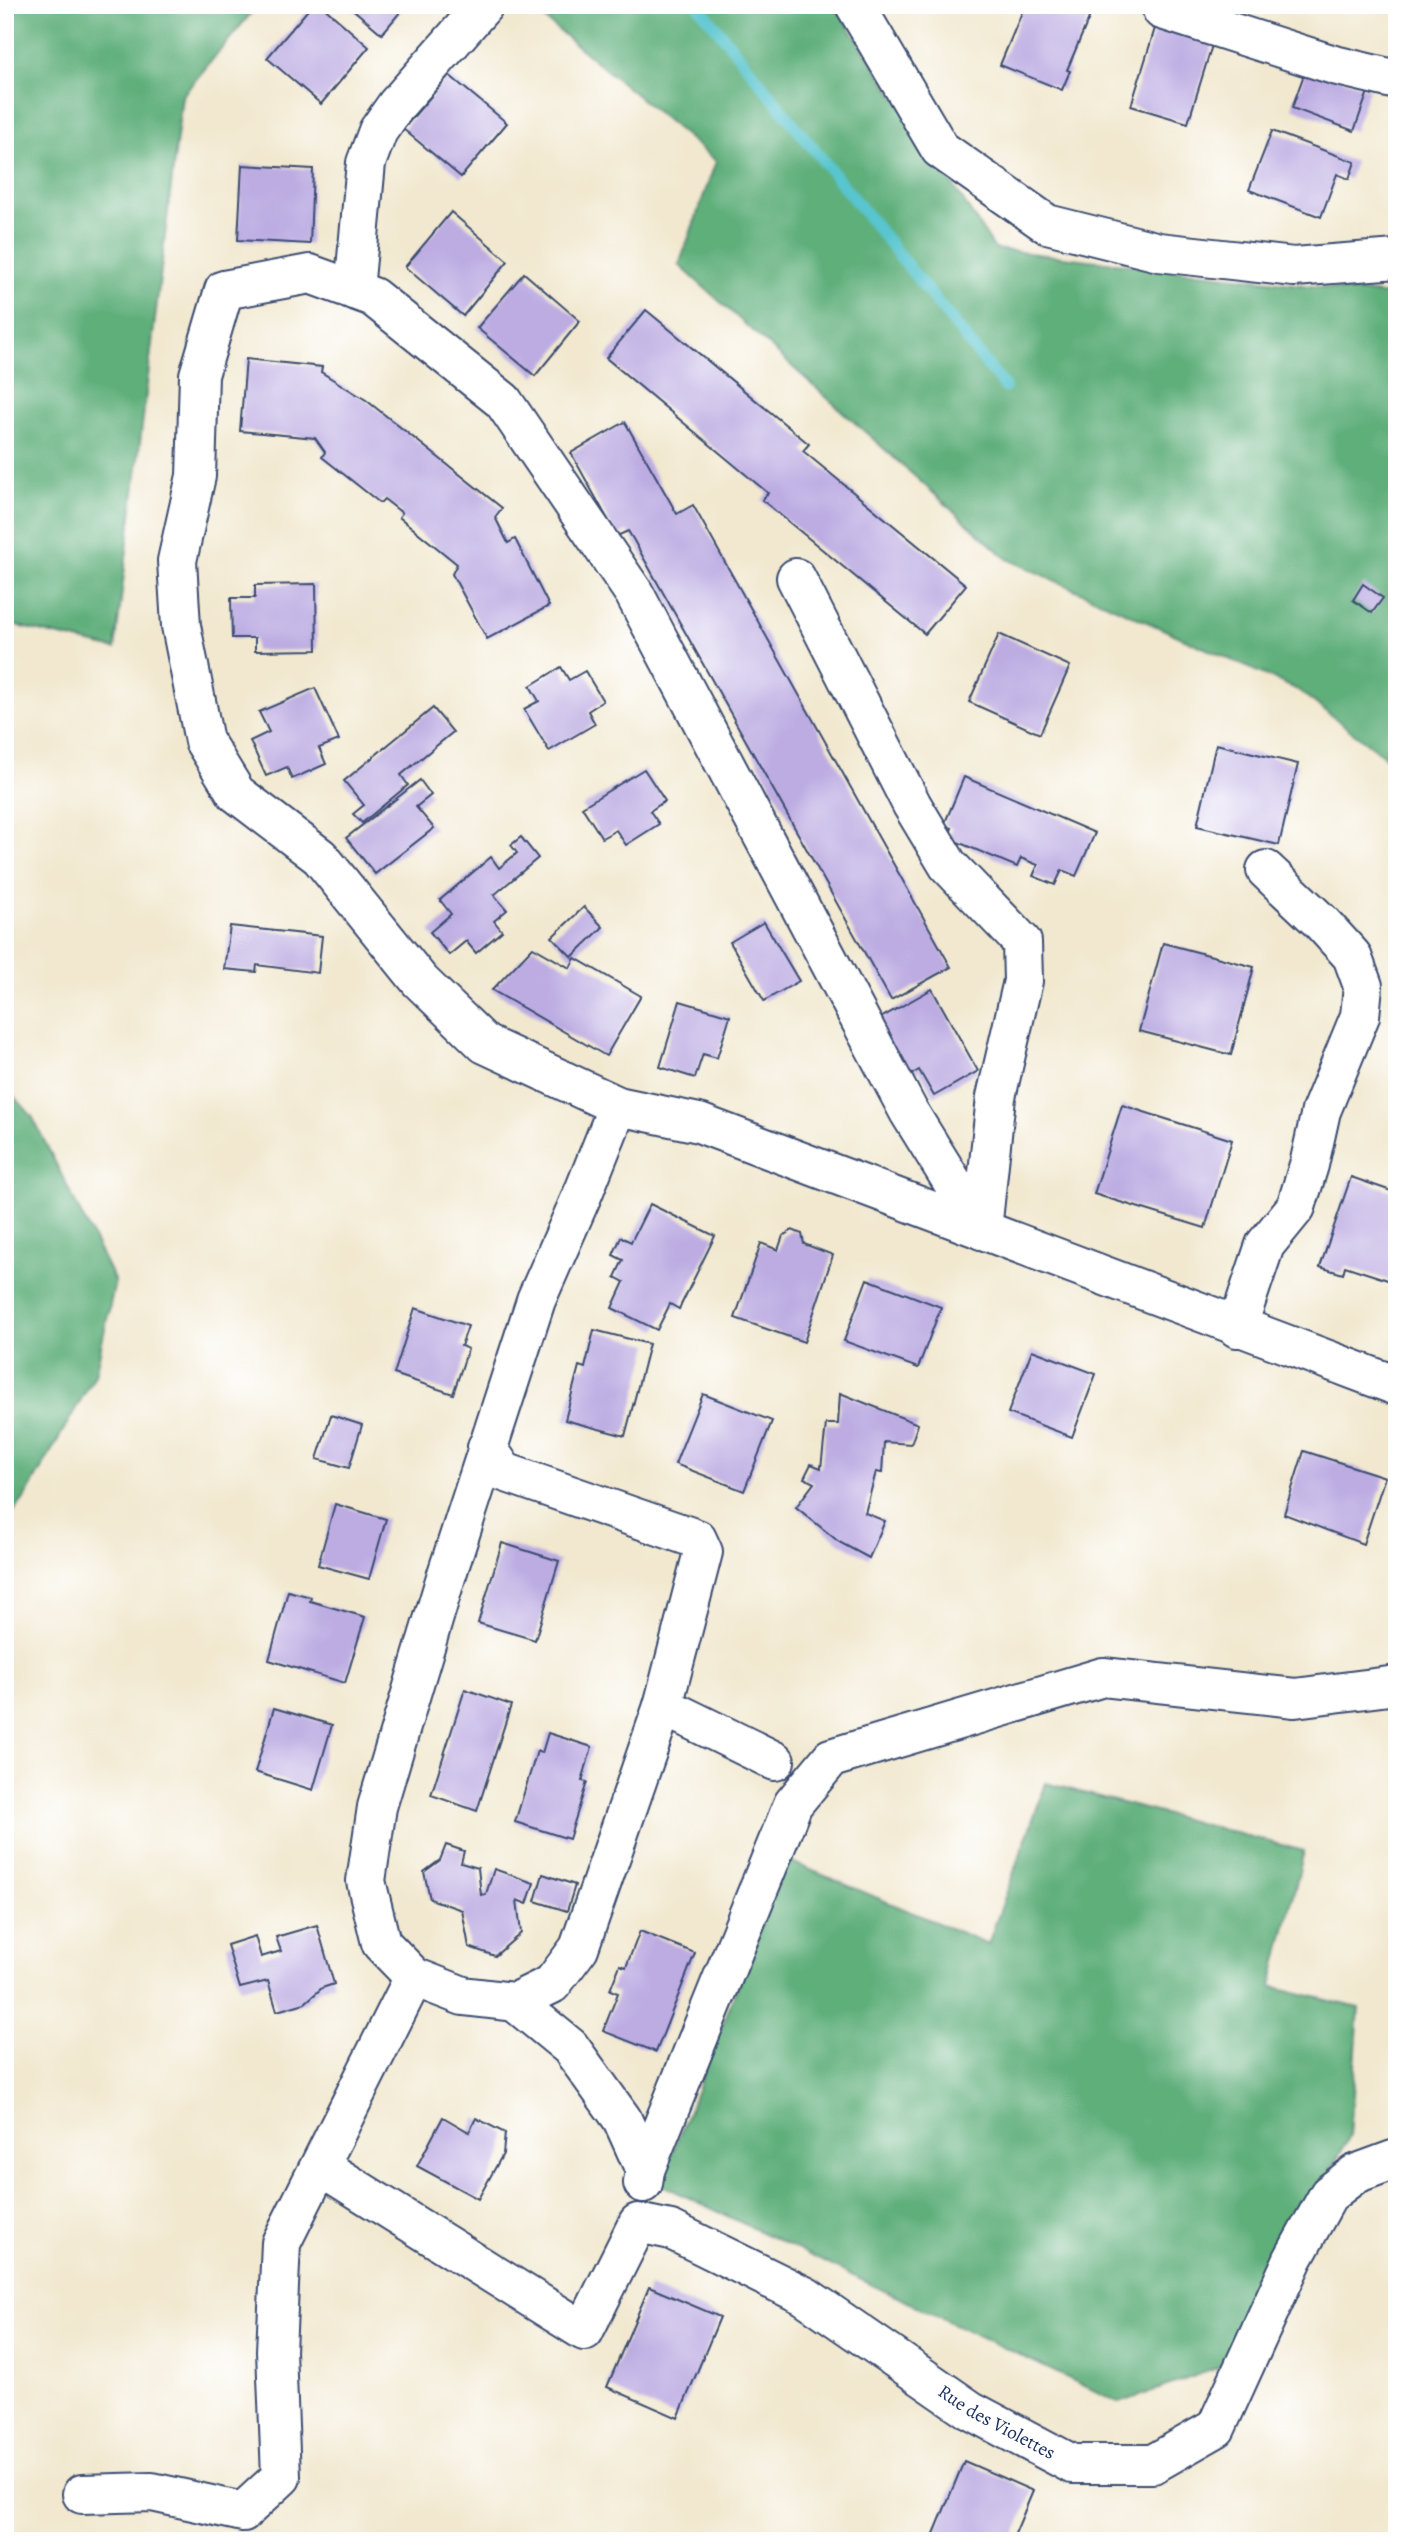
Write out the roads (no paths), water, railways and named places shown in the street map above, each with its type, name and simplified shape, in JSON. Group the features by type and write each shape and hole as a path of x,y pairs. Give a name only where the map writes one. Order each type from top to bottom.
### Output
{"street":[{"path":"354,290 366,163 378,131 397,104 484,5"},
{"path":"855,5 940,149 1047,224 1159,252 1294,267 1397,259"},
{"path":"1163,5 1162,10 1334,65 1397,80"},
{"path":"982,1230 909,1112 634,593 503,401 373,297 310,274 224,290 199,375 196,476 177,561 181,625 204,741 236,793 320,857 420,981 485,1044 618,1106 699,1123 1237,1328 1397,1386"},
{"path":"796,578 912,804 948,865 1022,942 1023,981 996,1097 982,1230"},
{"path":"1237,1328 1265,1245 1296,1207 1321,1111 1360,1016 1363,986 1352,956 1322,923 1266,870"},
{"path":"487,1447 504,1472 697,1539 703,1552 663,1706 579,1948 552,1984 515,2002 463,1996 414,1977 381,1943 366,1881 377,1807 487,1447 536,1300 618,1106"},
{"path":"320,2166 584,2331 638,2223 645,2170 793,1804 831,1758 1103,1677 1295,1698 1397,1685"},
{"path":"663,1706 775,1761"},
{"path":"82,2494 152,2491 243,2512 281,2477 276,2351 281,2243 414,1977"},
{"path":"515,2002 570,2047 622,2119 645,2170"},
{"name":"Rue des Violettes","path":"638,2223 671,2230 805,2296 970,2410 1072,2464 1153,2464 1216,2428 1293,2259 1329,2194 1355,2174 1393,2160 1397,2161"}],"waterway":[{"path":"698,5 1005,387"}]}
